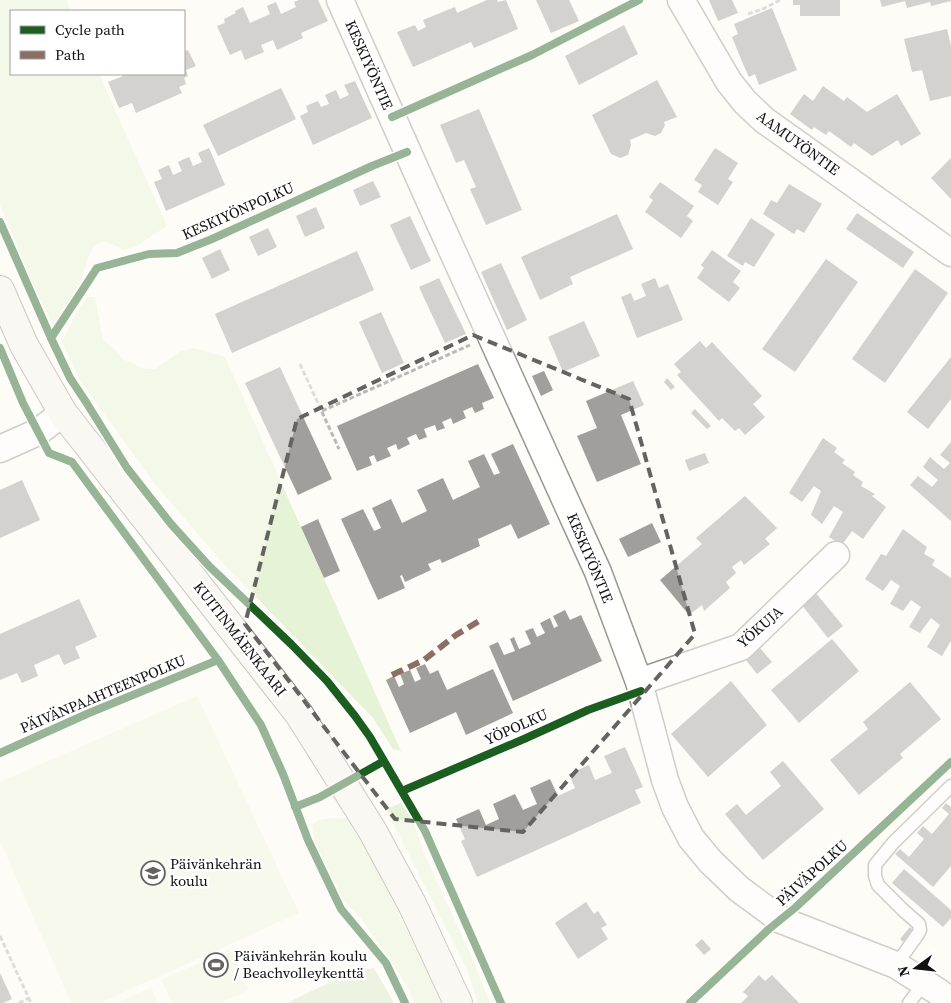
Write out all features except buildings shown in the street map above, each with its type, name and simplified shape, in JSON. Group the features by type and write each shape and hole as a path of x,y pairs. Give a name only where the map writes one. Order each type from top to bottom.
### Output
{"street":[{"name":"KESKIYÖNTIE","path":"340,0 598,572 639,682 675,807 691,838 710,861 739,889 781,920 896,965 917,993 940,993 951,1002"},
{"name":"AAMUYÖNTIE","path":"681,0 729,82 745,102 764,120 951,253"},
{"name":"KUITINMÄENKAARI","path":"0,290 24,345 62,414 299,714 327,756 372,830 412,904 458,1003"},
{"path":"0,449 38,432 62,414"},
{"name":"YÖKUJA","path":"639,682 741,647 836,555"}],"lane":[{"path":"896,965 918,934 920,930 919,924 878,885 875,876 875,864 893,843 951,786"}],"path":[{"path":"748,14 780,0"},
{"path":"322,412 460,349"},
{"path":"300,364 339,449"},
{"path":"0,936 31,1003"},
{"path":"19,1003 29,998"}],"highlighted area":[{"path":"473,335 629,399 695,634 523,832 395,819 245,624 297,419"}],"green space":[{"path":"0,0 66,0 71,10 10,10 10,75 99,75 167,226 138,245 124,250 105,241 94,245 82,279 71,299 53,324 37,293 0,205"},
{"path":"88,297 95,297 103,340 123,359 144,369 156,369 179,352 194,348 225,357 401,751 393,749 373,718 223,563 155,484 81,382 62,342 78,310"},
{"name":"Päivänkehrän koulu","path":"197,696 299,913 100,1003 71,1003 0,841 0,782"},
{"path":"401,803 414,823 424,853 472,958 490,1003 478,1003 468,972 386,809"},
{"path":"347,818 378,871 441,1003 415,1003 395,967 362,920 342,898 314,840 312,825 319,820"},
{"name":"Päivänkehrän koulu / Beachvolleykenttä","path":"230,949 249,990 220,1003 172,1003 161,980"},
{"path":"374,968 394,1003 287,1003 351,972"},
{"path":"151,987 158,1003 117,1003"}],"marked path":[{"path":"392,675 424,660 456,635 479,621"}],"cycle path":[{"path":"392,117 532,55 639,0"},
{"name":"KESKIYÖNPOLKU","path":"51,338 97,268 149,254 177,253 407,152"},
{"path":"0,222 70,378 127,468 171,524 209,566 327,681 370,737 425,831 501,1003"},
{"path":"0,348 23,403 49,453 72,462 218,660 261,725 283,774 308,840 341,909 386,963 405,1003"},
{"name":"PÄIVÄNPAAHTEENPOLKU","path":"0,753 89,713 218,660"},
{"name":"YÖPOLKU","path":"402,791 588,710 641,691"},
{"path":"295,807 320,797 384,761"},
{"name":"PÄIVÄPOLKU","path":"690,1003 951,762"}],"place":[{"name":"Päivänkehrän koulu","path":"153,873"},
{"name":"Päivänkehrän koulu / Beachvolleykenttä","path":"216,965"}]}
